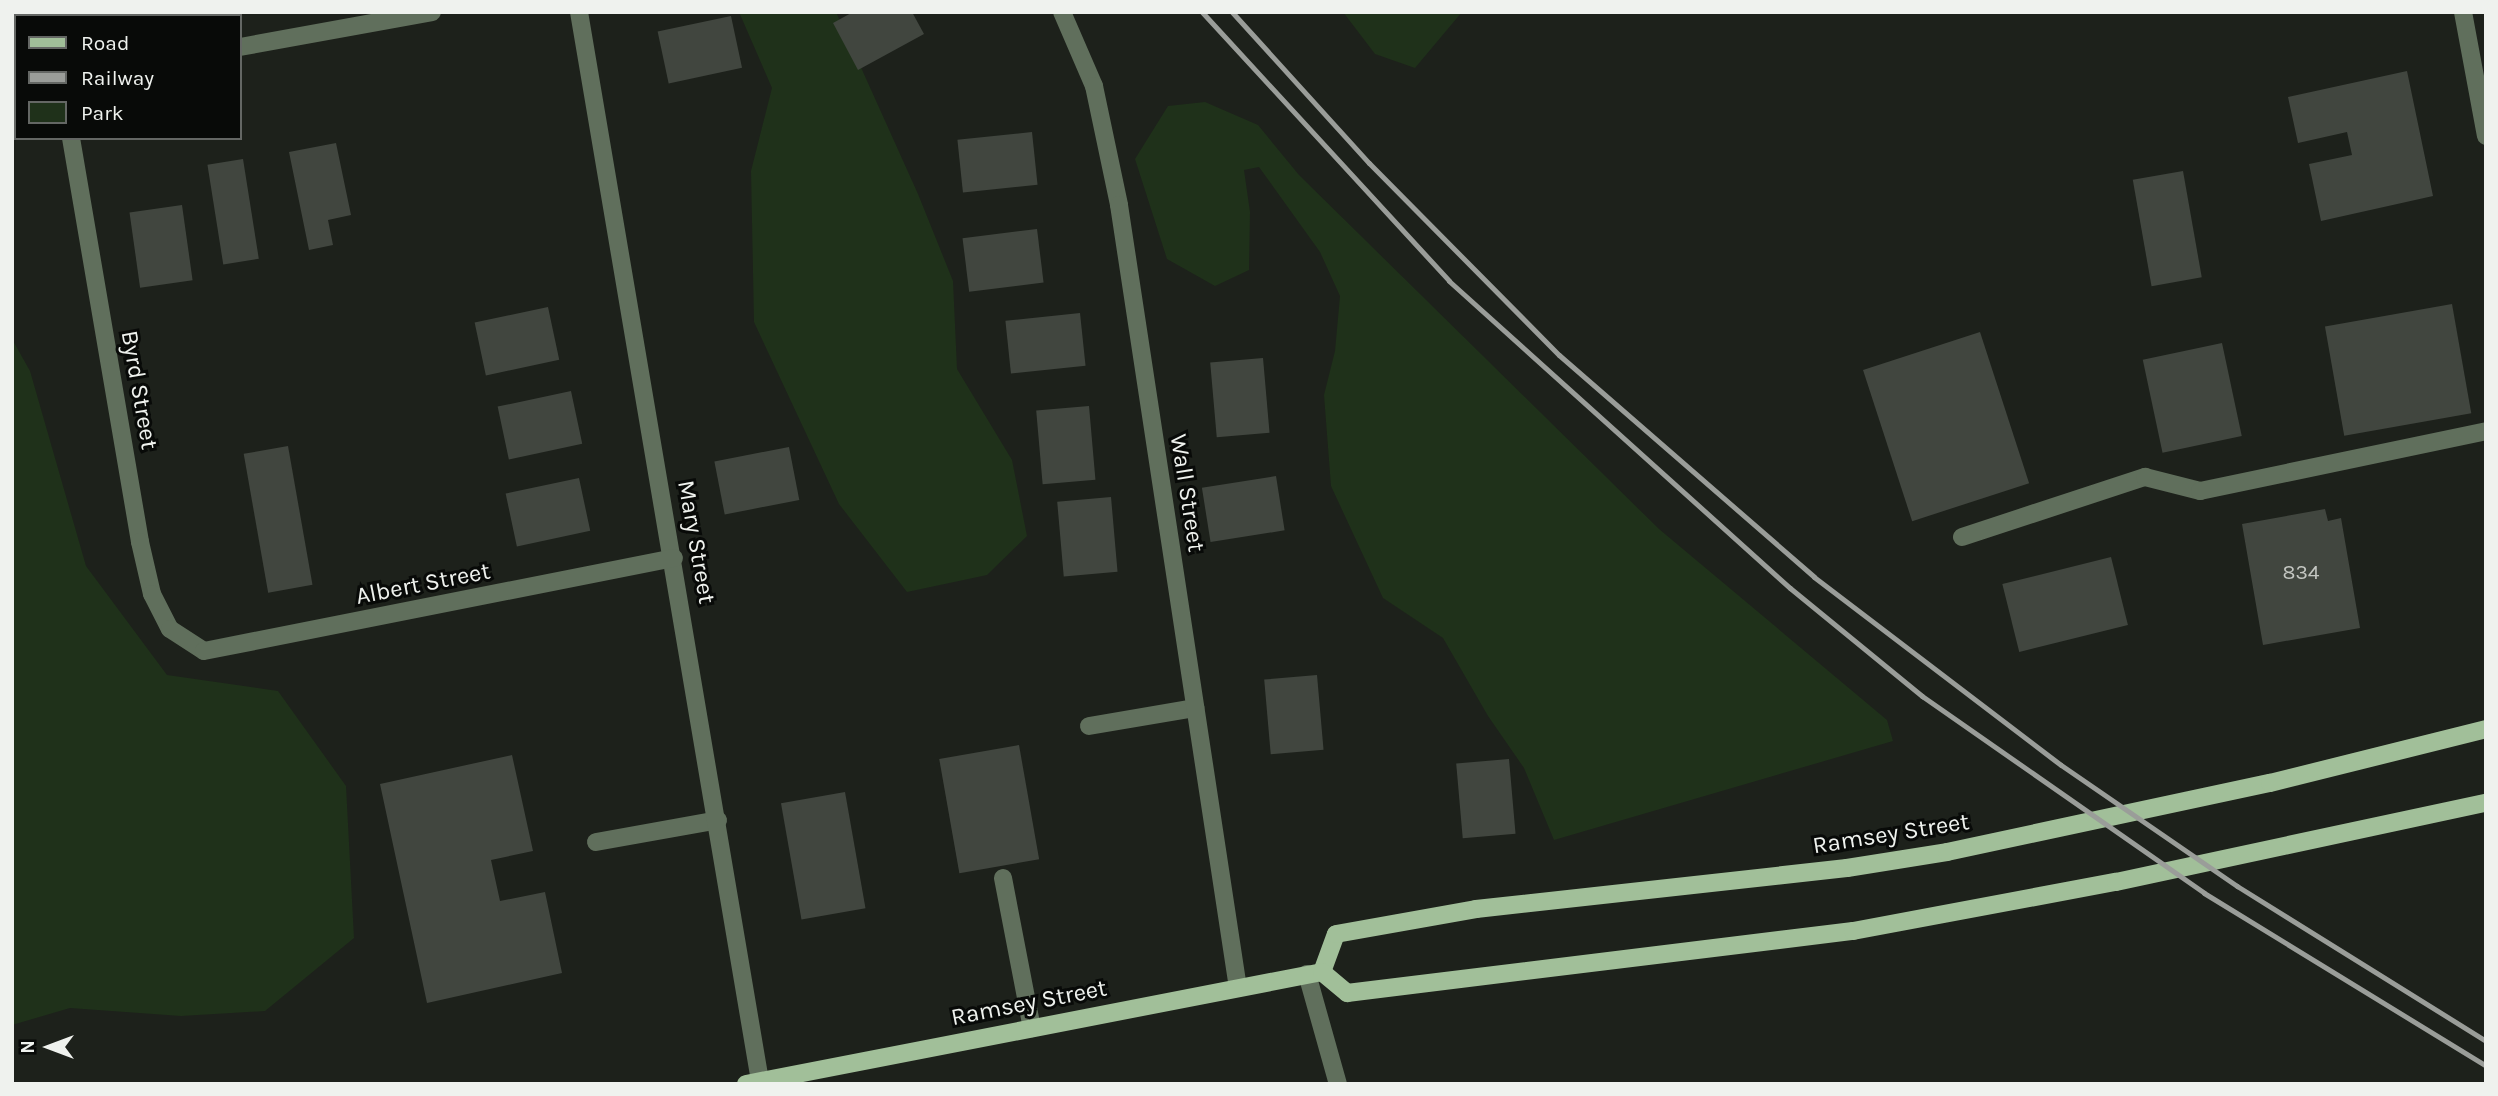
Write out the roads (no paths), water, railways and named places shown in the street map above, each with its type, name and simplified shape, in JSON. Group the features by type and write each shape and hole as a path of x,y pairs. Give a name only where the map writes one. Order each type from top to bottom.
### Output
{"main road":[{"name":"Ramsey Street","path":"753,1082 1314,973 1336,934 1476,909 1847,868 1947,852 2270,783 2486,729"},
{"path":"1314,973 1347,993 1853,931 2116,882 2486,803"}],"street":[{"path":"242,47 432,12"},
{"name":"Mary Street","path":"579,12 718,820 753,1082"},
{"name":"Wall Street","path":"1062,12 1094,86 1119,205 1238,988"},
{"path":"2463,12 2486,136"},
{"name":"Byrd Street","path":"71,140 140,542 160,614 170,629 184,638"},
{"path":"1962,537 2146,477 2200,491 2486,431"},
{"name":"Albert Street","path":"184,638 204,651 236,646 674,558"},
{"path":"1089,726 1195,708"},
{"path":"596,842 718,820"},
{"path":"1003,878 1032,1028"},
{"path":"1314,973 1338,1084"}],"railway":[{"path":"1202,12 1449,281 1790,588 1922,696 2204,893 2486,1066"},
{"path":"1232,12 1369,163 1559,355 1814,577 2061,765 2237,886 2486,1041"}]}
